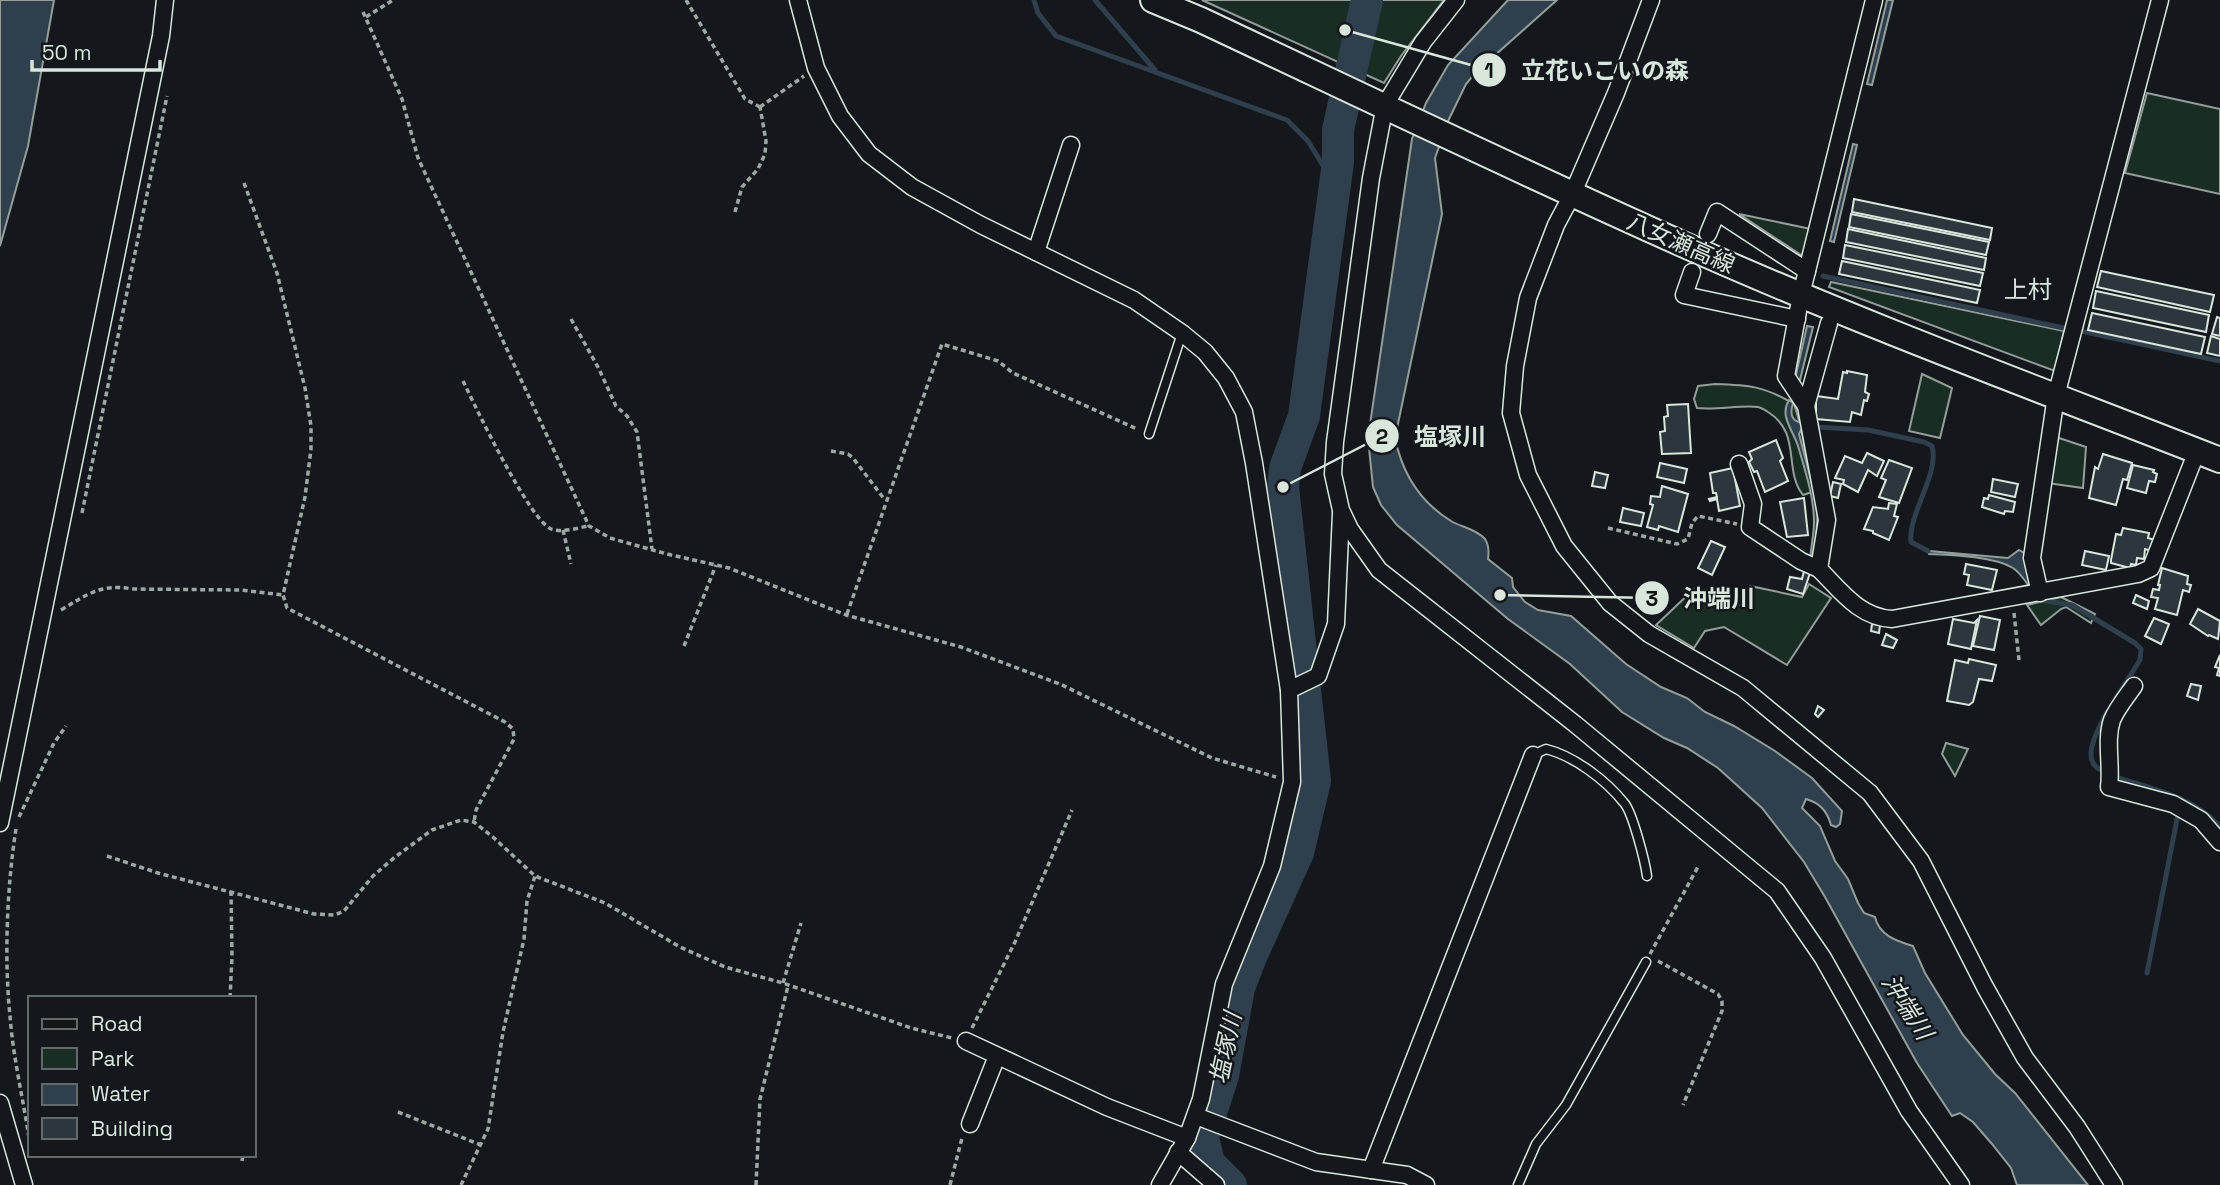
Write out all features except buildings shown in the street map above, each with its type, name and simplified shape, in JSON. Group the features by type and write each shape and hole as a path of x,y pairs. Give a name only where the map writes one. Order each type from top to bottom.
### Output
{"main road":[{"name":"八女瀬高線","path":"1153,0 1381,103 1799,307 2056,396 2209,456"}],"street":[{"path":"0,822 158,49 165,0"},
{"path":"798,0 816,68 840,116 869,154 912,187 1134,300 1182,333 1205,352 1226,378 1244,412 1289,690 1292,782 1272,866 1224,984 1196,1116 1160,1185"},
{"path":"1457,0 1423,42 1381,103 1335,442 1333,474 1341,510 1350,529 1379,570 1575,724 1777,891 1823,958 1909,1111 1961,1185"},
{"path":"1651,0 1616,93 1556,225 1528,298 1515,366 1511,413 1528,475 1564,546 1610,603 1649,634 1743,688 1870,793 1921,861 1985,987 2025,1058 2077,1127 2114,1185"},
{"path":"1819,569 1827,520 1806,405 1786,376 1799,307 1874,0"},
{"path":"2040,593 2032,558 2056,396 2160,0"},
{"path":"1036,252 1071,145"},
{"path":"1708,234 1717,212 1808,271"},
{"path":"1692,272 1684,295 1799,307"},
{"path":"1806,405 1829,323"},
{"path":"1739,464 1753,505 1751,527 1801,561 1819,569 1857,608 1877,618 1892,620 2138,574 2151,568 2209,456"},
{"path":"1289,690 1318,676 1336,624 1341,510"},
{"path":"2134,686 2113,718 2108,739 2112,768 2109,787 2174,804 2201,820 2220,842"},
{"path":"1371,1170 1533,755"},
{"path":"966,1041 1182,1145 1216,1185"},
{"path":"970,1124 997,1056"},
{"path":"0,1103 24,1185"},
{"path":"1196,1116 1316,1162 1407,1175 1426,1185"}],"lane":[{"path":"1149,434 1182,333"},
{"path":"1533,755 1546,749 1563,753 1606,785 1627,806 1647,876"},
{"path":"1518,1185 1536,1144 1566,1105 1646,962"}],"path":[{"path":"366,17 393,0"},
{"path":"686,0 745,99 760,107"},
{"path":"363,12 402,99 418,158 589,526 610,538 729,568 846,615 961,647 1060,684 1212,758 1292,782"},
{"path":"760,107 816,68"},
{"path":"81,517 169,85"},
{"path":"735,212 742,187 758,169 765,154 766,141 760,107"},
{"path":"244,183 277,273 305,388 311,426 305,497 283,595 287,608 505,722 513,729 514,739 475,810 474,822"},
{"path":"571,319 616,406 627,416 637,432 652,550"},
{"path":"846,615 942,344 998,361 1013,373 1149,434"},
{"path":"463,381 497,450 528,503 548,528 556,531 589,526"},
{"path":"831,451 848,454 853,458 885,500"},
{"path":"1608,528 1678,544 1688,539 1692,523 1698,516 1751,527"},
{"path":"563,530 571,564"},
{"path":"684,646 716,565"},
{"path":"61,610 96,590 118,586 132,589 242,590 283,595"},
{"path":"59,622 64,596"},
{"path":"2012,597 2019,660"},
{"path":"18,819 54,743 66,726"},
{"path":"21,801 11,863 8,950 10,1016 28,1131"},
{"path":"107,856 158,873 314,914 335,915 356,900 373,876 432,830 461,820 474,822 535,876 605,903 680,947 714,962 911,1028 966,1041 1014,942 1072,810"},
{"path":"1646,962 1699,865"},
{"path":"461,1185 488,1129 503,1032 519,966 527,901 535,876"},
{"path":"230,996 231,891"},
{"path":"783,983 801,923"},
{"path":"1646,962 1653,960 1663,963 1718,994 1723,1001 1722,1011 1683,1105"},
{"path":"756,1185 760,1099 788,986"},
{"path":"398,1112 481,1145"},
{"path":"950,1185 959,1144 970,1124"},
{"path":"242,1161 243,1157"}],"green space":[{"path":"1202,0 1444,0 1384,83"},
{"path":"2147,93 2220,109 2220,194 2125,173"},
{"path":"1739,214 1811,229 1804,257"},
{"path":"1831,282 2064,331 2055,371 1829,287"},
{"path":"1922,374 1952,388 1940,438 1909,431"},
{"path":"1715,384 1756,388 1774,393 1794,404 1801,427 1812,492 1803,495 1797,485 1785,430 1768,412 1759,407 1697,408 1694,399 1698,386"},
{"path":"2056,437 2086,447 2083,488 2047,483"},
{"path":"1809,584 1831,598 1787,665 1724,627 1705,631 1694,648 1656,625 1694,589 1740,605 1750,586 1802,597"},
{"path":"2061,597 2095,614 2091,623 2066,607 2041,625 2027,605"},
{"path":"1946,743 1968,749 1955,776 1942,754"}],"water":[{"path":"0,0 54,0 28,146 0,246"},
{"name":"沖端川","path":"1508,0 1557,0 1466,84 1449,119 1435,158 1442,214 1395,438 1402,463 1414,485 1430,505 1455,523 1485,539 1488,559 1512,578 1513,587 1525,602 1538,610 1571,616 1626,664 1661,687 1687,698 1705,712 1775,751 1812,778 1842,811 1840,824 1836,827 1831,825 1822,808 1811,801 1806,799 1802,808 1820,826 1835,861 1848,879 1864,913 1875,917 1884,933 1913,946 1925,973 1963,1035 1995,1074 2015,1093 2088,1185 2017,1185 2011,1168 1973,1122 1960,1113 1952,1116 1917,1063 1804,862 1762,808 1718,768 1622,712 1570,664 1508,619 1397,525 1381,505 1373,487 1368,438 1412,139 1426,103 1448,65"},
{"path":"1887,0 1893,0 1872,85 1867,84"},
{"path":"1853,144 1857,145 1834,242 1830,241"},
{"path":"1807,326 1813,327 1800,380 1795,379"},
{"path":"1789,400 1793,403 1792,415 1796,421 1816,425 1801,430 1799,434 1818,507 1815,559 1810,560 1814,513 1798,446 1786,417"},
{"path":"2019,550 2024,553 2026,567 2036,583 2028,585 2013,568 1995,561 1929,554 1928,551 2008,558"}],"waterway":[{"path":"1034,0 1038,13 1056,36 1287,120 1308,141 1335,185"},
{"path":"1095,0 1155,70"},
{"name":"塩塚川","path":"1231,1185 1209,1163 1203,1137 1223,1076 1239,988 1298,853 1315,781 1283,487 1285,468 1304,416 1338,162 1338,130 1367,0"},
{"path":"1823,276 2068,329"},
{"path":"2082,327 2081,331 2220,361"},
{"path":"1816,427 1868,430 1932,446 1932,469 1911,531 1911,542 1928,551"},
{"path":"2040,600 2072,605 2141,649 2140,660 2116,698"},
{"path":"2107,712 2095,737 2091,755 2098,768 2107,772"},
{"path":"2116,777 2185,801 2198,808 2220,827"},
{"path":"2147,973 2181,799"}],"place":[{"name":"立花いこいの森","path":"1345,30"},
{"name":"塩塚川","path":"1283,487"},
{"name":"沖端川","path":"1500,595"}],"district":[{"name":"上村","path":"2028,290"}]}
